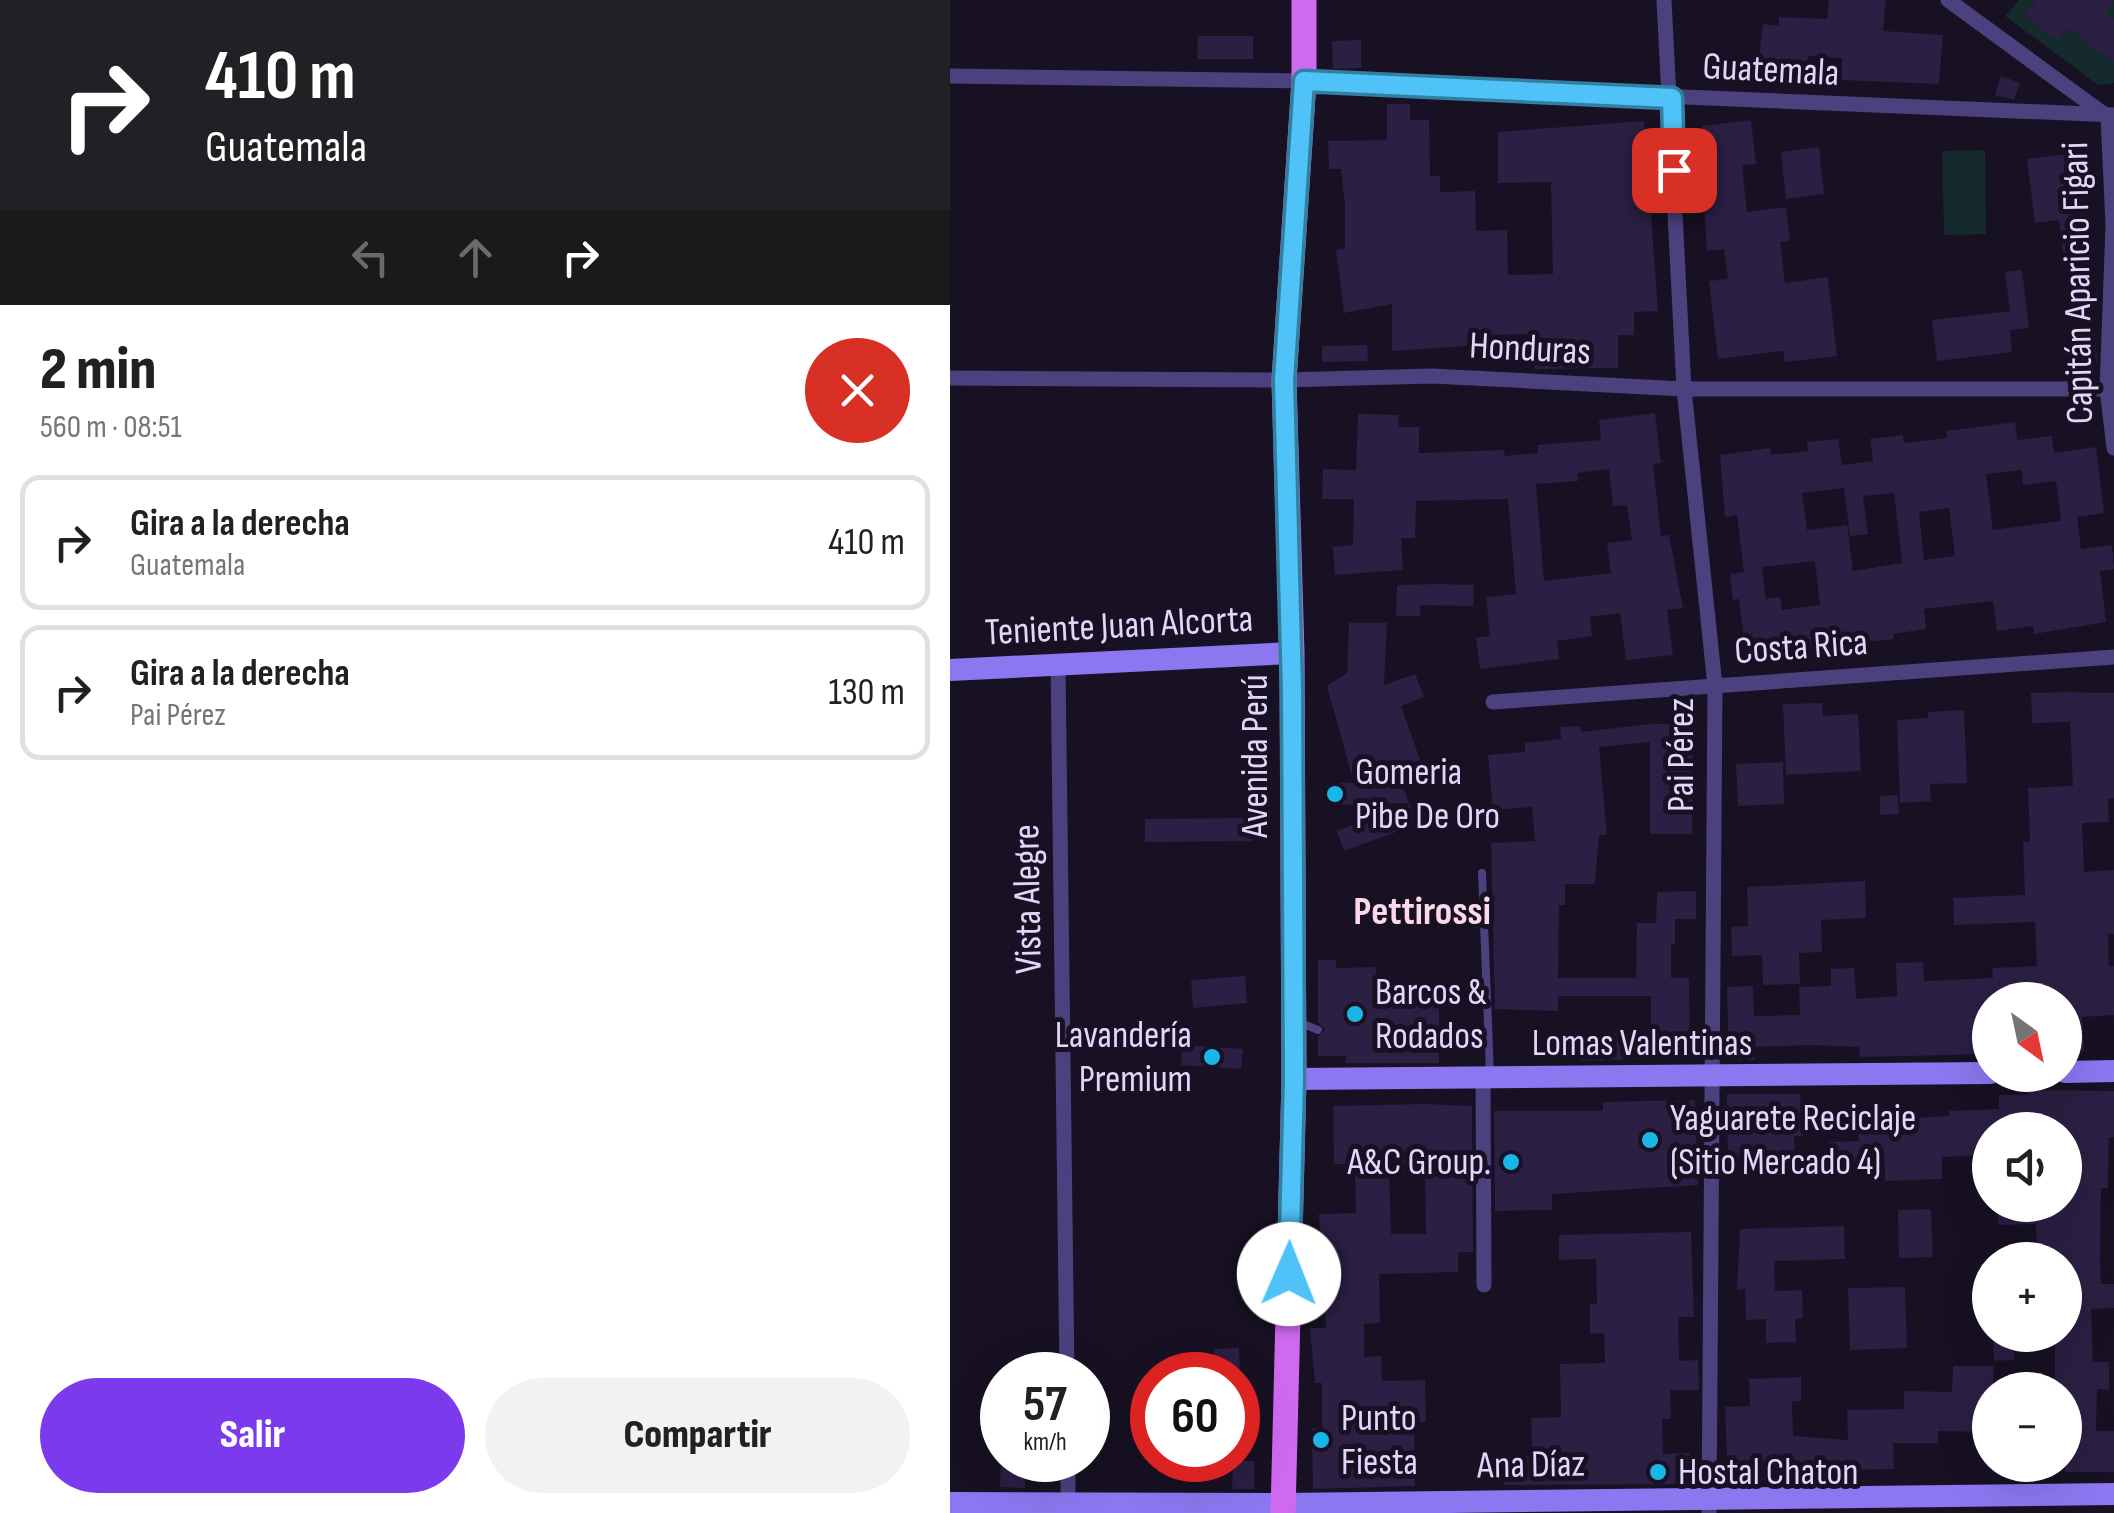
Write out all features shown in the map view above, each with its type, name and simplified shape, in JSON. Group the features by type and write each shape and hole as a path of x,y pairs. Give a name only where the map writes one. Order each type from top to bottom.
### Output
{"main road":[{"name":"Avenida Perú","path":"1283,1509 1294,1079 1306,1025 1284,380 1304,81 1304,0"},
{"name":"Teniente Juan Alcorta","path":"950,670 1292,653"},
{"name":"Lomas Valentinas","path":"1294,1079 1366,1071 1487,1078 1972,1073"},
{"path":"2082,1072 2114,1071"},
{"name":"Ana Díaz","path":"950,1503 1283,1509 1709,1505 2114,1494"}],"street":[{"name":"Pai Pérez","path":"1664,0 1684,389 1714,686 1709,1505"},
{"path":"1948,0 2111,116"},
{"name":"Guatemala","path":"950,76 1304,81 2111,116"},
{"name":"Capitán Aparicio Figari","path":"2111,116 2114,225 2107,389 2114,448"},
{"name":"Honduras","path":"950,378 1284,380 1432,376 1684,389 2107,389"},
{"name":"Costa Rica","path":"1492,702 2114,657"},
{"name":"Vista Alegre","path":"1058,663 1066,1352"},
{"path":"1484,1284 1487,1078"},
{"path":"1068,1482 1068,1503"}],"lane":[{"path":"1482,872 1487,1078"}],"green space":[{"path":"2019,0 2114,0 2114,83 2098,85 2005,16"},
{"path":"1985,150 1986,234 1944,235 1942,151"}],"building":[{"path":"1829,0 1886,0 1883,31 1943,35 1939,84 1841,80 1842,58 1808,56 1807,70 1758,67 1763,24 1779,26 1779,17 1827,19"},
{"path":"2037,0 2114,0 2105,13 2114,20 2114,63 2068,28 2057,40 2025,16"},
{"path":"1198,36 1253,36 1253,59 1197,59"},
{"path":"1361,40 1361,68 1333,69 1332,41"},
{"path":"2001,76 2020,83 2014,100 1995,95"},
{"path":"1387,104 1410,104 1410,120 1429,120 1430,176 1440,176 1440,192 1475,191 1476,231 1507,230 1508,275 1553,274 1551,182 1498,183 1498,132 1644,121 1658,311 1634,312 1634,335 1618,335 1618,368 1535,369 1534,334 1480,335 1480,345 1392,351 1392,304 1344,313 1336,250 1345,248 1345,205 1341,169 1329,169 1328,141 1387,140"},
{"path":"1751,120 1756,164 1742,165 1747,212 1786,207 1790,241 1780,242 1785,283 1828,277 1837,356 1785,362 1783,351 1718,359 1709,281 1728,279 1724,249 1707,251 1702,174 1708,173 1702,126"},
{"path":"1819,147 1824,194 1786,199 1781,152"},
{"path":"2076,153 2092,255 2064,259 2059,220 2035,223 2027,159"},
{"path":"2022,270 2029,328 2010,330 2012,352 1937,361 1932,320 2010,311 2005,272"},
{"path":"2095,331 2097,363 2083,365 2079,333"},
{"path":"1367,345 1368,361 1322,362 1322,346"},
{"path":"1655,413 1661,463 1653,464 1661,536 1669,535 1683,608 1667,610 1673,655 1626,660 1620,613 1590,617 1592,636 1557,641 1559,659 1480,669 1476,638 1490,636 1486,597 1516,594 1508,499 1416,501 1415,538 1401,538 1403,570 1335,575 1333,547 1353,545 1354,499 1322,499 1323,469 1356,470 1358,414 1399,415 1398,427 1419,427 1419,453 1504,450 1505,456 1538,453 1538,445 1601,440 1599,420","holes":["1609,469 1613,506 1627,505 1632,540 1607,543 1611,573 1544,581 1536,484 1578,481 1577,473"]},
{"path":"2015,422 2017,440 2052,436 2054,453 2096,447 2104,513 2077,517 2081,549 2112,545 2114,569 2100,571 2106,622 2034,634 2033,626 1997,631 1993,601 1924,609 1926,629 1893,634 1894,639 1746,655 1739,599 1733,600 1730,574 1744,572 1737,515 1725,517 1720,455 1770,448 1771,455 1808,451 1807,442 1838,439 1842,465 1873,461 1870,439 1903,435 1904,443 1947,438 1946,431","holes":["2022,470 2023,485 2056,481 2061,521 1993,530 1986,474","1844,488 1850,536 1868,534 1863,496 1894,493 1902,563 1853,571 1847,525 1807,530 1802,493","1949,508 1955,556 1924,560 1919,512","1815,561 1820,605 1782,610 1780,597 1766,599 1762,567"]},
{"path":"1397,585 1474,585 1473,606 1420,605 1420,616 1396,616"},
{"path":"1349,623 1387,623 1384,685 1415,674 1424,697 1401,706 1424,771 1401,780 1409,803 1328,805 1327,783 1354,783 1327,686 1347,673"},
{"path":"2031,693 2114,693 2114,798 2108,799 2109,822 2082,823 2084,872 2114,870 2114,934 2108,934 2109,966 2114,966 2114,1015 2082,1017 2082,982 1972,982 1972,1054 1860,1057 1859,1047 1810,1045 1754,1047 1755,1060 1729,1060 1727,987 1753,986 1754,1016 1800,1015 1799,987 1831,986 1831,969 1854,968 1856,999 1897,996 1896,963 1923,962 1924,981 1993,978 1992,968 2037,966 2035,922 1954,925 1953,898 2025,895 2023,842 2030,842 2028,788 2073,786 2070,722 2032,723"},
{"path":"1822,703 1823,716 1858,714 1861,771 1786,775 1783,704"},
{"path":"1964,710 1967,783 1930,784 1931,801 1900,803 1897,720 1928,718 1928,712"},
{"path":"1650,724 1693,724 1692,834 1650,834 1650,742 1599,747 1607,835 1599,835 1595,884 1565,884 1565,905 1559,905 1558,978 1636,978 1637,923 1656,923 1657,892 1696,891 1696,919 1675,919 1675,944 1671,944 1671,978 1689,978 1690,1058 1579,1061 1579,1035 1651,1032 1651,996 1558,996 1558,1011 1495,1009 1491,843 1535,841 1532,807 1493,810 1488,755 1525,752 1525,743 1561,739 1560,727 1580,726 1581,732"},
{"path":"1783,762 1784,804 1738,806 1736,764"},
{"path":"1898,795 1899,814 1880,815 1880,796"},
{"path":"1410,804 1417,824 1344,851 1337,831"},
{"path":"1251,818 1252,841 1145,842 1145,819"},
{"path":"1865,881 1866,918 1821,920 1822,952 1799,953 1800,984 1763,985 1762,955 1732,956 1731,927 1748,926 1747,887"},
{"name":"Barcos & Rodados","path":"1318,960 1336,960 1336,968 1376,967 1377,986 1391,986 1391,994 1439,994 1439,1063 1346,1063 1346,1056 1318,1056 1318,1037 1325,1030 1318,1022"},
{"path":"1245,976 1247,1003 1193,1008 1191,980"},
{"name":"Lavandería Premium","path":"1182,1045 1243,1049 1241,1069 1181,1065"},
{"path":"2114,1091 2108,1188 2101,1188 2100,1252 2101,1284 2114,1284 2114,1308 2091,1309 2093,1362 2109,1362 2109,1390 2097,1389 2096,1431 2114,1431 2114,1472 2082,1472 2082,1372 2055,1372 2055,1352 2082,1352 2082,1242 2036,1242 2036,1224 1998,1225 1998,1222 2082,1222 2082,1112 1972,1112 1972,1156 1942,1157 1942,1179 1885,1181 1885,1167 1830,1171 1829,1142 1859,1141 1859,1131 1912,1124 1912,1118 1949,1116 1949,1111 1999,1109 1999,1095"},
{"path":"1727,1094 1800,1094 1803,1136 1794,1136 1795,1172 1728,1174"},
{"path":"1695,1100 1698,1185 1552,1194 1552,1210 1495,1211 1494,1111 1603,1111 1603,1102"},
{"path":"1333,1106 1472,1106 1473,1252 1458,1252 1458,1272 1379,1274 1380,1323 1364,1324 1364,1357 1381,1356 1382,1381 1425,1380 1426,1422 1414,1422 1415,1486 1313,1489 1312,1428 1322,1428 1322,1383 1315,1383 1310,1328 1326,1328 1319,1214 1356,1213 1355,1172 1345,1172 1345,1164 1334,1164","holes":["1389,1171 1425,1171 1426,1234 1391,1234"]},
{"path":"1931,1209 1933,1257 1899,1258 1898,1210"},
{"path":"1844,1226 1845,1259 1774,1261 1775,1291 1802,1290 1803,1318 1795,1319 1796,1342 1766,1343 1766,1319 1746,1320 1745,1289 1737,1290 1740,1229"},
{"path":"1691,1232 1694,1317 1678,1317 1679,1361 1698,1360 1699,1390 1670,1390 1671,1419 1662,1419 1663,1454 1690,1453 1691,1484 1504,1485 1504,1457 1532,1456 1531,1418 1561,1417 1560,1364 1605,1363 1604,1333 1590,1334 1590,1304 1597,1304 1596,1259 1559,1260 1559,1235"},
{"path":"1905,1287 1907,1348 1850,1350 1848,1288"},
{"path":"1239,1348 1239,1352 1214,1352"},
{"path":"1994,1352 2014,1352 2014,1360 1994,1361"},
{"path":"1953,1366 1994,1366 1994,1372 1972,1372 1972,1432 1938,1431 1938,1443 1893,1443 1894,1469 1846,1470 1846,1477 1728,1481 1725,1407 1750,1406 1749,1379 1801,1377 1801,1401 1792,1401 1793,1436 1848,1440 1847,1410 1904,1409 1904,1391 1952,1392"},
{"path":"1000,1482 1025,1482 1025,1488 1000,1487"},
{"path":"1232,1482 1254,1482 1254,1489 1232,1489"}],"place":[{"name":"Gomeria Pibe De Oro","path":"1335,794"},
{"name":"Barcos & Rodados","path":"1355,1014"},
{"name":"Lavandería Premium","path":"1212,1057"},
{"name":"Yaguarete Reciclaje (Sitio Mercado 4)","path":"1650,1140"},
{"name":"A&C Group.","path":"1511,1162"},
{"name":"Punto Fiesta","path":"1321,1440"},
{"name":"Hostal Chaton","path":"1658,1472"}],"district":[{"name":"Pettirossi","path":"1422,912"}],"route":[{"path":"1289,1274 1294,1079 1292,653 1284,380 1304,81 1672,98 1674,170"}]}
